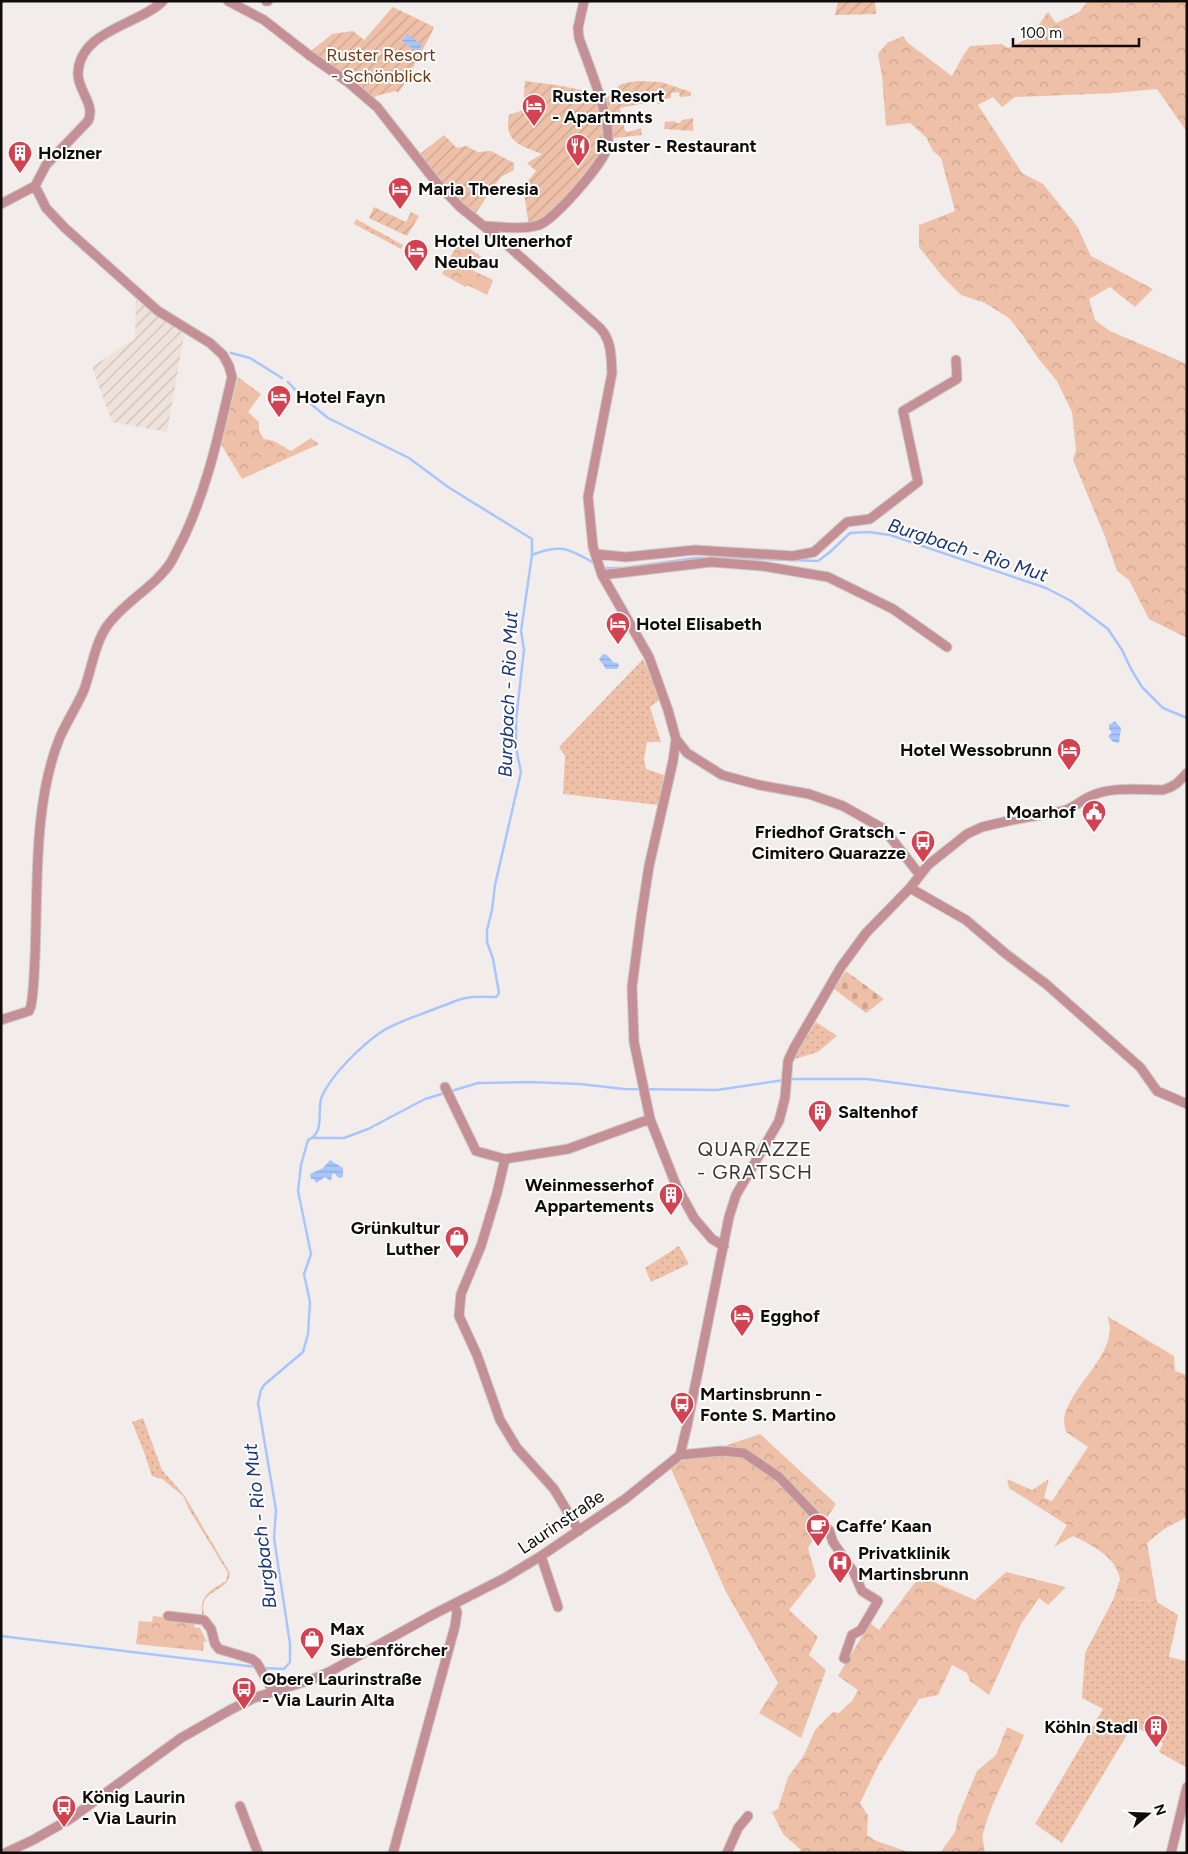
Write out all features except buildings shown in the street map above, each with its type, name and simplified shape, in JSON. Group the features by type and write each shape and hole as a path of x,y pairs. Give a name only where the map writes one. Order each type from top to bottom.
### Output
{"street":[{"path":"1,204 35,186 46,165 88,121 91,109 79,84 78,73 82,56 93,43 105,34 117,26 151,11 163,1"},
{"path":"228,1 264,20 349,83 377,108 436,182 460,207 485,226 600,328 608,339 612,373 588,497 592,541 602,574 649,658 668,710 676,739 687,753 722,774 759,785 809,794 843,806 884,829 919,874"},
{"path":"485,226 524,227 546,221 566,202 606,152 608,141 604,115 579,38 578,28 584,1"},
{"path":"1,1020 29,1011 31,1006 38,848 50,773 60,738 83,690 106,628 117,614 158,578 171,563 202,493 214,454 232,376 223,355 210,343 158,310 65,228 46,208 35,186"},
{"path":"595,554 626,557 695,550 792,556 814,552 847,522 870,519 918,482 903,411 957,379 956,360"},
{"path":"602,574 711,562 762,566 828,577 893,609 947,647"},
{"path":"676,739 640,918 632,987 634,1042 641,1084 650,1119 676,1185 694,1218 712,1239 724,1246"},
{"path":"846,1659 844,1658 852,1635 861,1630 878,1601 862,1591 853,1572 833,1542 829,1530 779,1477 744,1453 721,1451 680,1455 736,1194 779,1121 785,1098 788,1061 794,1048 841,967 866,933 910,888 919,874 950,846 967,834 982,827 1070,809 1090,796 1108,791 1163,790 1176,785 1187,773"},
{"path":"910,888 966,920 1006,954 1046,984 1140,1066 1157,1091 1187,1104"},
{"path":"447,1091 476,1152 505,1159 568,1149 650,1119"},
{"path":"505,1159 481,1246 461,1294 459,1316 476,1355 500,1420 517,1448 554,1489 579,1531"},
{"name":"Laurinstraße","path":"5,1853 70,1819 181,1738 242,1703 331,1671 541,1556 625,1499 680,1455"},
{"path":"541,1556 558,1607"},
{"path":"393,1853 456,1626 457,1612 454,1605"},
{"path":"168,1616 204,1620 211,1629 215,1644 219,1649 252,1659 263,1672 273,1691"},
{"path":"1171,1853 1187,1787"},
{"path":"240,1806 258,1853"},
{"path":"727,1853 738,1828 748,1816"}],"shaded area":[{"path":"136,300 185,330 167,432 112,422 92,367 135,338"}],"green space":[{"path":"838,1 875,1 876,14 835,15"},
{"path":"1088,1 1187,1 1187,132 1157,89 1115,93 1015,97 1002,107 993,97 978,105 1022,173 1043,184 1077,226 1091,256 1153,289 1135,307 1110,287 1089,299 1095,320 1110,331 1187,364 1187,638 1149,619 1129,580 1117,571 1106,539 1073,460 1076,450 1072,412 1057,381 1009,318 985,303 961,295 942,276 919,247 919,225 955,211 941,158 933,151 926,137 910,123 886,126 882,76 878,54 887,43 903,36 908,43 952,76 970,46 1002,44 1008,48 1029,38 1048,12 1056,23 1079,12"},
{"name":"Ruster Resort - Schönblick","path":"393,7 434,27 408,78 398,93 396,91 376,96 371,103 310,52 332,34 353,31 364,40"},
{"path":"525,81 598,93 608,146 553,216 529,226 523,187 536,171 527,163 542,154 515,142 509,132 508,124 509,115 523,110"},
{"path":"637,81 661,82 691,92 691,96 680,97 679,92 671,93 671,98 660,100 660,104 658,104 656,98 650,99 650,102 620,108 625,131 629,132 641,128 642,135 614,138 610,136 604,100 621,84"},
{"path":"693,118 693,131 664,129 665,122 675,121 680,123 682,120"},
{"path":"444,135 457,148 466,146 478,152 491,151 514,163 514,170 501,177 473,217 416,157"},
{"path":"374,207 406,222 411,212 419,216 407,236 369,218"},
{"path":"356,219 403,245 401,249 354,224"},
{"path":"457,245 465,250 467,247 482,257 472,270 493,280 487,295 467,285 466,287 442,274"},
{"path":"238,377 261,394 248,412 259,422 259,432 264,439 274,441 291,451 311,438 319,444 242,479 221,444"},
{"path":"643,659 661,699 650,707 661,742 647,742 644,759 646,769 664,775 658,805 563,794 565,756 559,747"},
{"path":"846,971 884,999 866,1013 834,989"},
{"path":"816,1022 837,1036 818,1052 792,1060"},
{"path":"679,1246 689,1264 651,1282 645,1268"},
{"path":"1107,1316 1174,1356 1175,1371 1187,1375 1187,1517 1164,1529 1147,1543 1157,1602 1114,1598 1120,1579 1114,1564 1088,1543 1073,1536 1054,1547 1067,1525 1009,1488 1007,1479 1032,1490 1049,1479 1044,1498 1052,1501 1088,1447 1066,1432 1064,1420 1075,1394 1108,1342 1110,1329"},
{"path":"143,1418 162,1470 184,1495 230,1573 228,1580 224,1585 204,1601 205,1617 203,1618 202,1605 206,1595 226,1581 228,1573 190,1511 183,1496 162,1479 152,1476 132,1422"},
{"path":"760,1434 836,1504 808,1548 816,1576 789,1610 818,1637 809,1655 826,1670 801,1738 759,1713 778,1683 726,1592 671,1469 678,1462"},
{"path":"1006,1572 1066,1587 1048,1605 1039,1598 1021,1624 989,1695 970,1681 967,1673 952,1665 938,1695 919,1699 879,1764 860,1803 868,1816 867,1835 874,1840 911,1853 798,1853 801,1850 783,1834 772,1812 778,1809 788,1777 804,1755 815,1730 833,1712 839,1713 852,1701 858,1690 838,1676 870,1623 879,1630 920,1576 975,1600"},
{"path":"1114,1598 1157,1602 1178,1615 1169,1657 1187,1661 1187,1768 1159,1752 1163,1743 1133,1725 1062,1843 1035,1824 1103,1709 1082,1698 1085,1653"},
{"path":"153,1616 195,1621 194,1627 200,1628 207,1642 204,1641 203,1651 136,1644 139,1621 152,1622"},
{"path":"1007,1727 1024,1735 996,1796 987,1821 983,1836 984,1853 940,1853 955,1832 958,1817 977,1771 996,1755"}],"water":[{"path":"407,34 422,45 417,52 402,41"},
{"path":"603,654 607,655 613,662 618,663 617,669 606,669 599,659"},
{"path":"1115,721 1121,728 1119,743 1113,742 1108,736 1112,733 1109,725"},
{"path":"330,1160 343,1168 343,1177 339,1178 334,1173 331,1181 325,1177 316,1183 314,1179 311,1179 310,1174 323,1168"}],"waterway":[{"path":"231,353 250,358 282,378"},
{"path":"288,382 300,395 328,418 409,458 448,487 532,539 532,555"},
{"name":"Burgbach - Rio Mut","path":"606,568 623,568 696,558 818,561 850,533 868,532 890,535 1046,588 1071,601 1108,629 1142,687 1163,708 1187,718"},
{"name":"Burgbach - Rio Mut","path":"262,1668 284,1669 290,1662 290,1644 274,1538 276,1510 258,1403 264,1385 303,1352 308,1334 310,1302 304,1274 311,1254 298,1191 301,1165 308,1140 314,1136 319,1127 320,1102 327,1088 348,1061 373,1038 394,1025 455,1001 473,997 496,997 499,993 493,959 487,942 487,930 495,885 521,772 516,748 516,720 524,650 521,631 532,555 550,549 564,549 594,563"},
{"path":"789,1079 867,1079 1068,1106"},
{"path":"314,1138 344,1138 368,1129 425,1099 478,1083 530,1082 580,1084 624,1089 717,1090 784,1080"},
{"name":"Burgbach - Rio Mut","path":"1,1636 256,1667"}],"place":[{"name":"Ruster Resort - Apartmnts","path":"534,127"},
{"name":"Ruster - Restaurant","path":"578,167"},
{"name":"Holzner","path":"20,174"},
{"name":"Maria Theresia","path":"400,210"},
{"name":"Hotel Ultenerhof Neubau","path":"416,272"},
{"name":"Hotel Fayn","path":"279,418"},
{"name":"Hotel Elisabeth","path":"618,645"},
{"name":"Hotel Wessobrunn","path":"1069,771"},
{"name":"Moarhof","path":"1094,833"},
{"name":"Friedhof Gratsch - Cimitero Quarazze","path":"923,863"},
{"name":"Saltenhof","path":"820,1133"},
{"name":"Weinmesserhof Appartements","path":"671,1216"},
{"name":"Grünkultur Luther","path":"457,1259"},
{"name":"Egghof","path":"742,1337"},
{"name":"Martinsbrunn - Fonte S. Martino","path":"682,1425"},
{"name":"Caffe‘ Kaan","path":"818,1547"},
{"name":"Privatklinik Martinsbrunn","path":"840,1584"},
{"name":"Max Siebenförcher","path":"312,1660"},
{"name":"Obere Laurinstraße - Via Laurin Alta","path":"244,1710"},
{"name":"Köhln Stadl","path":"1156,1748"},
{"name":"König Laurin - Via Laurin","path":"64,1828"}],"district":[{"name":"QUARAZZE - GRATSCH","path":"755,1160"}]}
